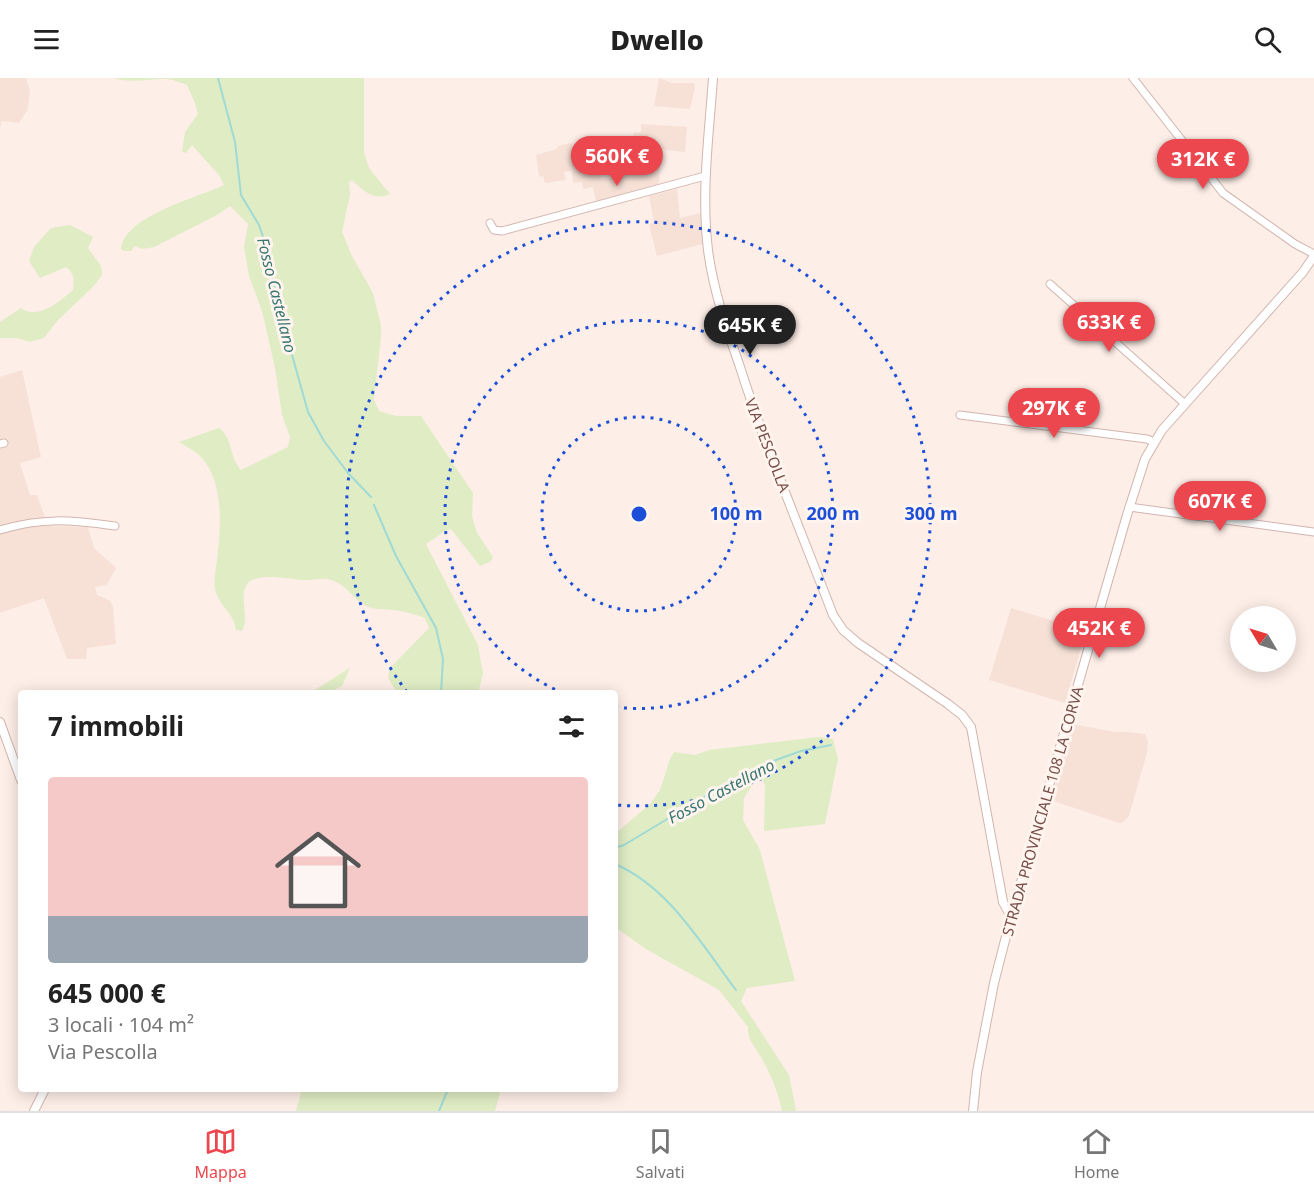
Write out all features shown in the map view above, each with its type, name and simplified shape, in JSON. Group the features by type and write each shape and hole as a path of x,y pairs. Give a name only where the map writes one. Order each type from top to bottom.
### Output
{"street":[{"name":"VIA PESCOLLA","path":"713,78 705,176 706,230 717,297 751,403 833,615 848,635 948,704 962,715 971,727 1003,902 1011,917"},
{"path":"1132,78 1223,194 1314,255"},
{"path":"490,223 494,230 502,231 705,176"},
{"name":"STRADA PROVINCIALE 108 LA CORVA","path":"973,1111 977,1072 990,1005 1011,917 1129,507 1145,459 1154,442 1185,404 1303,272 1314,255"},
{"path":"1050,284 1185,404"},
{"path":"960,415 1148,439 1154,442"},
{"path":"1129,507 1314,532"},
{"path":"0,530 20,524 57,519 115,526"},
{"path":"0,722 18,772"},
{"path":"34,1111 44,1092"}],"shaded area":[{"path":"0,78 26,78 30,92 28,109 19,123 2,121 0,128"},
{"path":"659,78 672,83 694,83 690,109 654,106"},
{"path":"641,124 687,127 685,152 632,146 634,133 641,132"},
{"path":"571,143 575,160 584,158 583,148 595,146 601,179 620,178 622,160 660,162 659,186 596,202 593,187 583,189 582,182 573,183 572,171 564,172 566,180 545,183 543,176 539,177 536,155"},
{"path":"677,189 680,218 701,213 703,244 657,256 649,225 654,222 649,196"},
{"path":"22,370 41,457 20,463 30,495 37,495 48,526 88,527 94,548 116,568 107,585 95,587 97,595 109,600 113,606 116,644 87,648 86,659 67,659 44,598 0,613 0,377"},
{"path":"1011,608 1086,631 1065,703 989,680"},
{"path":"1072,724 1115,732 1145,734 1148,741 1147,753 1129,816 1123,822 1119,823 1051,800"}],"green space":[{"path":"114,78 364,78 364,152 369,168 390,194 374,196 364,191 352,180 349,182 350,195 342,232 352,256 373,293 381,325 374,400 379,411 396,416 421,416 473,493 472,516 477,533 493,557 490,562 480,566 451,529 426,544 478,645 483,674 479,690 395,690 388,678 390,668 429,628 425,618 405,612 366,606 338,583 330,580 263,577 250,581 244,591 244,626 242,631 236,630 233,619 219,600 215,589 220,516 214,479 202,458 179,442 219,428 226,436 241,470 288,447 290,437 282,415 275,368 262,311 249,276 244,247 248,224 230,206 154,247 142,249 135,246 131,251 121,249 125,237 148,218 180,202 224,185 219,175 192,145 186,153 182,152 185,132 198,114 187,85 168,79 134,81"},
{"path":"70,225 93,237 88,248 101,266 102,275 93,287 58,320 44,338 30,342 17,338 0,338 0,322 21,308 35,312 42,311 56,304 73,290 73,277 66,267 40,278 29,261 34,247 51,228"},
{"path":"350,668 342,686 334,690 315,690"},
{"path":"818,737 833,739 838,759 825,824 764,831 765,785 761,778 755,780 744,798 743,820 760,850 795,981 747,988 741,1001 789,1075 796,1111 782,1111 774,1083 750,1039 748,1027 719,990 646,949 618,929 618,831 650,804 660,790 674,752 695,755 709,750"},
{"path":"301,1092 500,1092 495,1111 296,1111"}],"waterway":[{"name":"Fosso Castellano","path":"218,78 235,142 241,195 259,225 269,254 278,305 308,412 324,441 348,473 371,497"},
{"name":"Fosso Castellano","path":"374,505 396,556 436,628 443,659 441,690"},
{"name":"Fosso Castellano","path":"618,847 704,797 776,760 801,751 831,745"},
{"name":"Fosso Castellano","path":"618,866 652,887 668,902 697,936 736,990"},
{"name":"Fosso Castellano","path":"439,1111 447,1092"}]}
